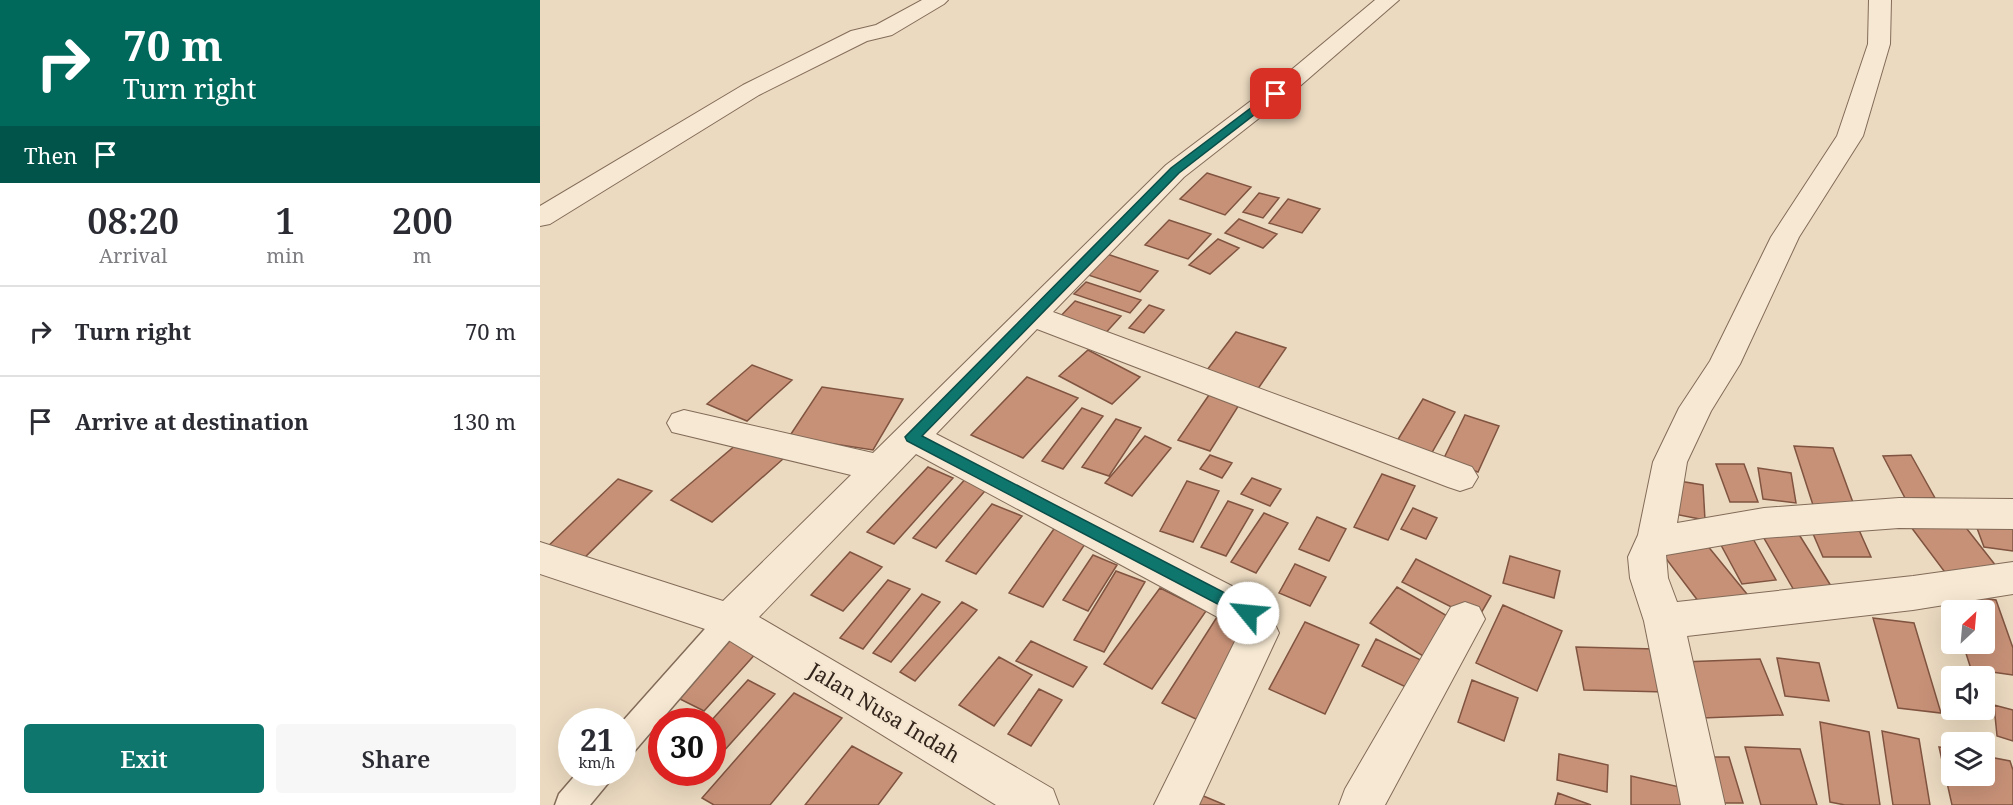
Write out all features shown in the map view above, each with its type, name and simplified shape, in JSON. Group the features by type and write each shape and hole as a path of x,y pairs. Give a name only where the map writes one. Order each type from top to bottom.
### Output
{"street":[{"path":"540,218 751,90 859,36 884,30 937,0"},
{"path":"730,620 1175,171 1292,81 1388,0"},
{"path":"1702,805 1664,621 1649,578 1647,557 1649,548 1655,542 1670,462 1692,417 1724,364 1785,237 1850,136 1879,44 1880,0"},
{"path":"1030,315 1460,477"},
{"path":"684,423 880,468"},
{"path":"912,437 1251,615 1259,633 1176,805"},
{"path":"1655,542 1776,522 1899,513 2013,514"},
{"name":"Jalan Nusa Indah","path":"540,558 730,620 1037,805"},
{"path":"1664,621 1913,593 2013,578"},
{"path":"1361,805 1465,619"}],"lane":[{"path":"636,728 730,620"},
{"path":"570,805 586,786"}],"building":[{"path":"1207,173 1251,187 1225,215 1180,199"},
{"path":"1259,193 1279,198 1263,218 1243,212"},
{"path":"1288,199 1320,209 1302,233 1269,223"},
{"path":"1239,219 1277,234 1263,248 1225,233"},
{"path":"1169,220 1211,234 1188,259 1145,245"},
{"path":"1218,239 1239,248 1210,274 1189,265"},
{"path":"1107,254 1158,271 1140,292 1088,275"},
{"path":"1086,282 1141,300 1130,313 1074,294"},
{"path":"1075,301 1121,316 1102,337 1056,321"},
{"path":"1149,305 1164,310 1144,333 1129,328"},
{"path":"1236,332 1286,348 1255,393 1204,374"},
{"path":"1088,350 1140,377 1112,404 1059,376"},
{"path":"752,365 792,380 747,421 707,404"},
{"path":"1027,377 1078,398 1023,458 971,435"},
{"path":"822,387 903,399 873,450 789,437"},
{"path":"1209,395 1239,405 1210,451 1178,440"},
{"path":"1423,399 1455,412 1426,463 1392,449"},
{"path":"1082,408 1103,416 1063,469 1042,461"},
{"path":"1465,415 1499,426 1478,472 1443,460"},
{"path":"1116,419 1141,428 1109,476 1082,467"},
{"path":"1145,436 1171,448 1132,496 1105,483"},
{"path":"743,439 783,459 712,522 671,500"},
{"path":"1794,446 1833,448 1855,508 1813,505"},
{"path":"1210,455 1232,463 1222,478 1200,469"},
{"path":"1911,455 1935,498 1905,498 1883,456"},
{"path":"1716,464 1744,464 1758,502 1730,502"},
{"path":"928,467 953,478 894,544 867,532"},
{"path":"1758,468 1791,473 1796,503 1763,499"},
{"path":"1382,474 1415,486 1388,540 1354,527"},
{"path":"968,476 990,485 936,548 913,538"},
{"path":"1252,478 1281,489 1270,506 1241,494"},
{"path":"618,479 652,491 577,565 543,551"},
{"path":"1673,480 1703,485 1705,520 1674,514"},
{"path":"1187,481 1219,491 1193,542 1160,531"},
{"path":"1228,501 1253,510 1226,556 1201,547"},
{"path":"992,504 1022,516 976,574 946,561"},
{"path":"1413,508 1437,518 1426,539 1401,529"},
{"path":"1264,513 1288,523 1256,573 1231,562"},
{"path":"1956,515 2000,571 1950,579 1908,523"},
{"path":"1317,517 1346,529 1329,561 1299,549"},
{"path":"1974,520 2013,528 2013,551 1984,547"},
{"path":"1056,526 1089,538 1043,607 1009,593"},
{"path":"1747,528 1776,580 1742,584 1714,532"},
{"path":"1795,528 1836,594 1799,599 1761,533"},
{"path":"1811,529 1859,530 1871,557 1823,557"},
{"path":"1702,539 1751,599 1708,614 1661,552"},
{"path":"850,552 882,567 843,611 811,595"},
{"path":"1093,555 1117,565 1088,611 1063,600"},
{"path":"1510,556 1560,571 1554,598 1503,583"},
{"path":"1416,559 1491,596 1477,620 1402,582"},
{"path":"1295,564 1326,577 1310,606 1279,593"},
{"path":"1116,571 1145,582 1104,652 1074,640"},
{"path":"888,580 910,589 863,649 840,638"},
{"path":"1397,587 1449,617 1423,656 1370,623"},
{"path":"1160,588 1206,611 1152,689 1104,664"},
{"path":"1948,593 1996,600 2013,648 2013,675 1995,672 1995,666 1970,666 1966,654 1995,654 1995,600 1950,600"},
{"path":"922,594 940,602 891,662 873,653"},
{"path":"962,602 977,610 915,681 900,672"},
{"path":"1503,605 1562,631 1537,691 1476,663"},
{"path":"1217,617 1251,633 1198,720 1162,703"},
{"path":"1873,618 1914,623 1941,713 1898,708"},
{"path":"1305,622 1359,645 1325,714 1269,689"},
{"path":"730,635 759,650 707,708 698,708 674,696"},
{"path":"1376,639 1423,661 1410,689 1362,666"},
{"path":"1031,641 1087,667 1073,687 1016,661"},
{"path":"1576,647 1655,649 1666,692 1584,690"},
{"path":"999,657 1032,675 994,726 959,705"},
{"path":"1777,658 1819,663 1829,701 1785,696"},
{"path":"1760,659 1783,715 1702,718 1682,662"},
{"path":"748,680 775,694 726,749 726,708 723,708"},
{"path":"1472,680 1518,698 1504,741 1458,722"},
{"path":"1039,689 1062,700 1031,746 1008,734"},
{"path":"794,693 842,718 770,805 714,805 702,798 713,786 726,786 726,771"},
{"path":"1995,705 2013,710 2013,741 1997,736"},
{"path":"1820,722 1869,732 1880,805 1845,805 1830,802"},
{"path":"1882,731 1919,739 1930,805 1893,805"},
{"path":"852,746 902,773 878,805 805,805"},
{"path":"1745,747 1800,749 1817,805 1761,805"},
{"path":"1559,754 1608,765 1607,792 1557,780"},
{"path":"1701,757 1729,757 1743,803 1716,803"},
{"path":"1995,758 2010,761 2013,770 2013,805 1952,805 1948,786 1995,786"},
{"path":"1631,776 1693,790 1694,805 1631,805"},
{"path":"1558,793 1591,805 1555,805"},
{"path":"1201,795 1225,805 1197,805"}],"route":[{"path":"1248,613 912,437 1030,315 1175,171 1276,94"}]}
